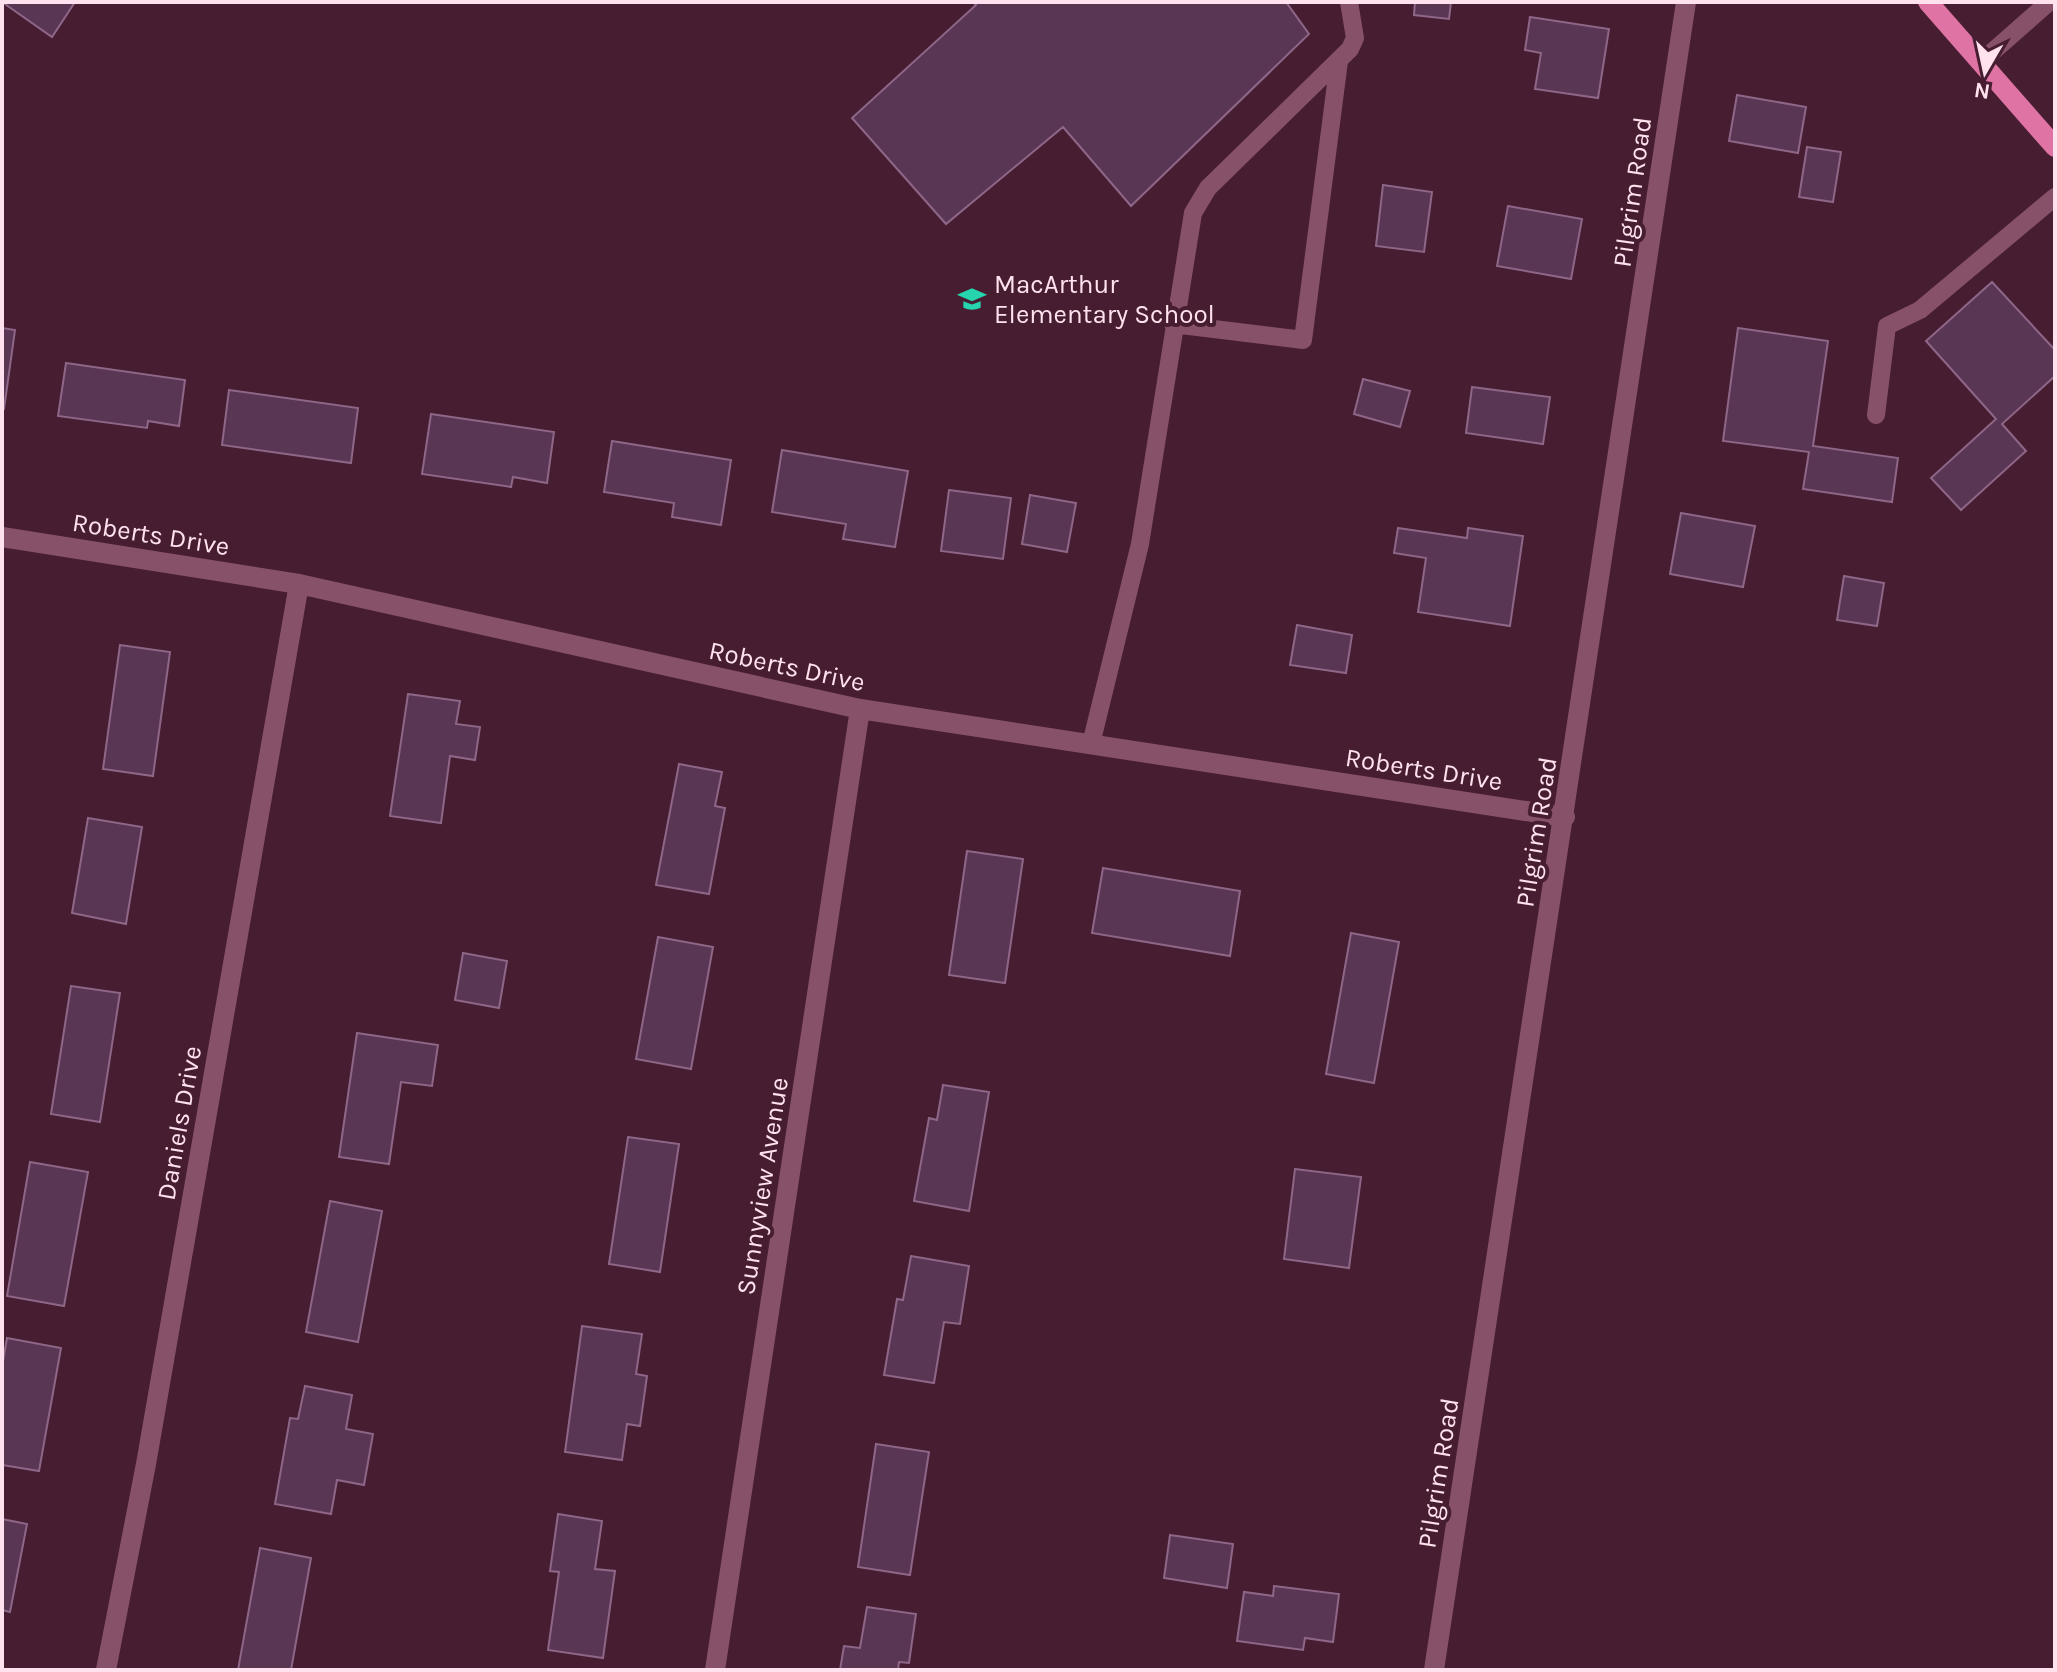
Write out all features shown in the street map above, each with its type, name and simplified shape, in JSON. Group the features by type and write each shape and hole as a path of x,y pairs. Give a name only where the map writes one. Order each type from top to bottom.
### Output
{"main road":[{"path":"1928,2 2055,147"}],"street":[{"name":"Pilgrim Road","path":"1434,1670 1686,2"},
{"name":"Roberts Drive","path":"2,537 299,584 860,709 1565,817"},
{"name":"Daniels Drive","path":"106,1670 154,1417 299,584"},
{"name":"Sunnyview Avenue","path":"715,1670 860,709"}],"lane":[{"path":"1091,744 1140,544 1193,213 1208,188 1339,61 1355,38 1349,2"},
{"path":"1982,61 2049,2"},
{"path":"1173,324 1303,340 1339,61"},
{"path":"1876,415 1887,326 1920,310 2055,197"}],"building":[{"path":"2,2 75,2 52,37"},
{"path":"973,2 1286,2 1309,34 1131,206 1063,127 946,224 852,118 976,5"},
{"path":"1415,2 1451,2 1449,19 1414,15"},
{"path":"1530,17 1609,29 1598,98 1535,89 1541,53 1525,50"},
{"path":"1737,95 1806,107 1798,153 1729,141"},
{"path":"1807,147 1841,152 1833,202 1799,197"},
{"path":"1383,185 1432,192 1424,252 1376,246"},
{"path":"1508,206 1582,219 1571,279 1497,266"},
{"path":"1992,282 2055,350 2055,376 2002,424 2026,451 1961,510 1931,478 1996,419 1926,341"},
{"path":"2,328 15,330 4,409 2,409"},
{"path":"1738,328 1828,341 1813,446 1898,458 1892,502 1803,489 1809,452 1723,441"},
{"path":"66,363 185,380 179,426 148,421 147,428 58,416"},
{"path":"1363,379 1410,391 1400,427 1354,414"},
{"path":"1472,387 1550,397 1543,444 1466,433"},
{"path":"229,390 358,408 351,463 222,445"},
{"path":"431,414 554,432 547,483 513,477 511,487 422,474"},
{"path":"612,441 731,460 721,525 672,517 674,503 604,492"},
{"path":"782,450 908,471 895,547 843,539 846,524 772,512"},
{"path":"949,490 1011,498 1003,559 941,551"},
{"path":"1030,495 1076,503 1067,552 1022,544"},
{"path":"1681,513 1755,526 1743,587 1670,574"},
{"path":"1398,528 1467,538 1468,528 1523,536 1510,626 1418,612 1426,558 1394,553"},
{"path":"1844,576 1884,583 1877,626 1837,620"},
{"path":"1297,625 1352,635 1346,673 1290,665"},
{"path":"120,645 170,652 153,776 103,769"},
{"path":"408,694 460,701 456,724 480,727 475,760 450,756 441,823 390,816"},
{"path":"679,764 722,772 715,806 725,808 709,894 656,885"},
{"path":"88,818 142,827 126,924 72,913"},
{"path":"967,851 1023,859 1005,983 949,975"},
{"path":"1103,868 1240,891 1230,956 1092,933"},
{"path":"1351,933 1399,942 1374,1083 1326,1074"},
{"path":"658,937 713,947 691,1069 636,1059"},
{"path":"463,953 507,961 499,1008 455,1000"},
{"path":"71,986 120,993 100,1122 51,1114"},
{"path":"357,1033 438,1045 432,1086 401,1082 389,1164 339,1157"},
{"path":"943,1085 989,1092 969,1211 914,1201 929,1118 937,1120"},
{"path":"628,1137 679,1144 660,1272 609,1264"},
{"path":"30,1162 88,1172 64,1306 7,1296"},
{"path":"1295,1169 1361,1177 1349,1268 1284,1259"},
{"path":"330,1201 382,1211 358,1342 306,1332"},
{"path":"911,1256 969,1266 960,1324 944,1322 934,1383 884,1375 897,1299 903,1300"},
{"path":"582,1326 642,1334 636,1374 647,1376 640,1426 627,1424 622,1460 565,1452"},
{"path":"7,1338 61,1348 39,1471 2,1465 2,1367"},
{"path":"305,1386 352,1395 346,1429 373,1434 364,1485 337,1480 331,1514 275,1504 290,1418 298,1419"},
{"path":"876,1444 929,1452 910,1575 858,1567"},
{"path":"558,1514 602,1521 595,1569 615,1571 603,1658 548,1650 559,1572 550,1571"},
{"path":"2,1519 27,1524 10,1612 2,1610"},
{"path":"1170,1535 1233,1544 1227,1588 1164,1578"},
{"path":"260,1548 311,1558 291,1670 238,1670"},
{"path":"1274,1586 1339,1594 1333,1642 1305,1638 1303,1650 1237,1641 1244,1592 1273,1596"},
{"path":"867,1607 916,1614 909,1663 899,1662 898,1670 840,1670 844,1646 860,1648"}],"place":[{"name":"MacArthur Elementary School","path":"972,299"}]}
